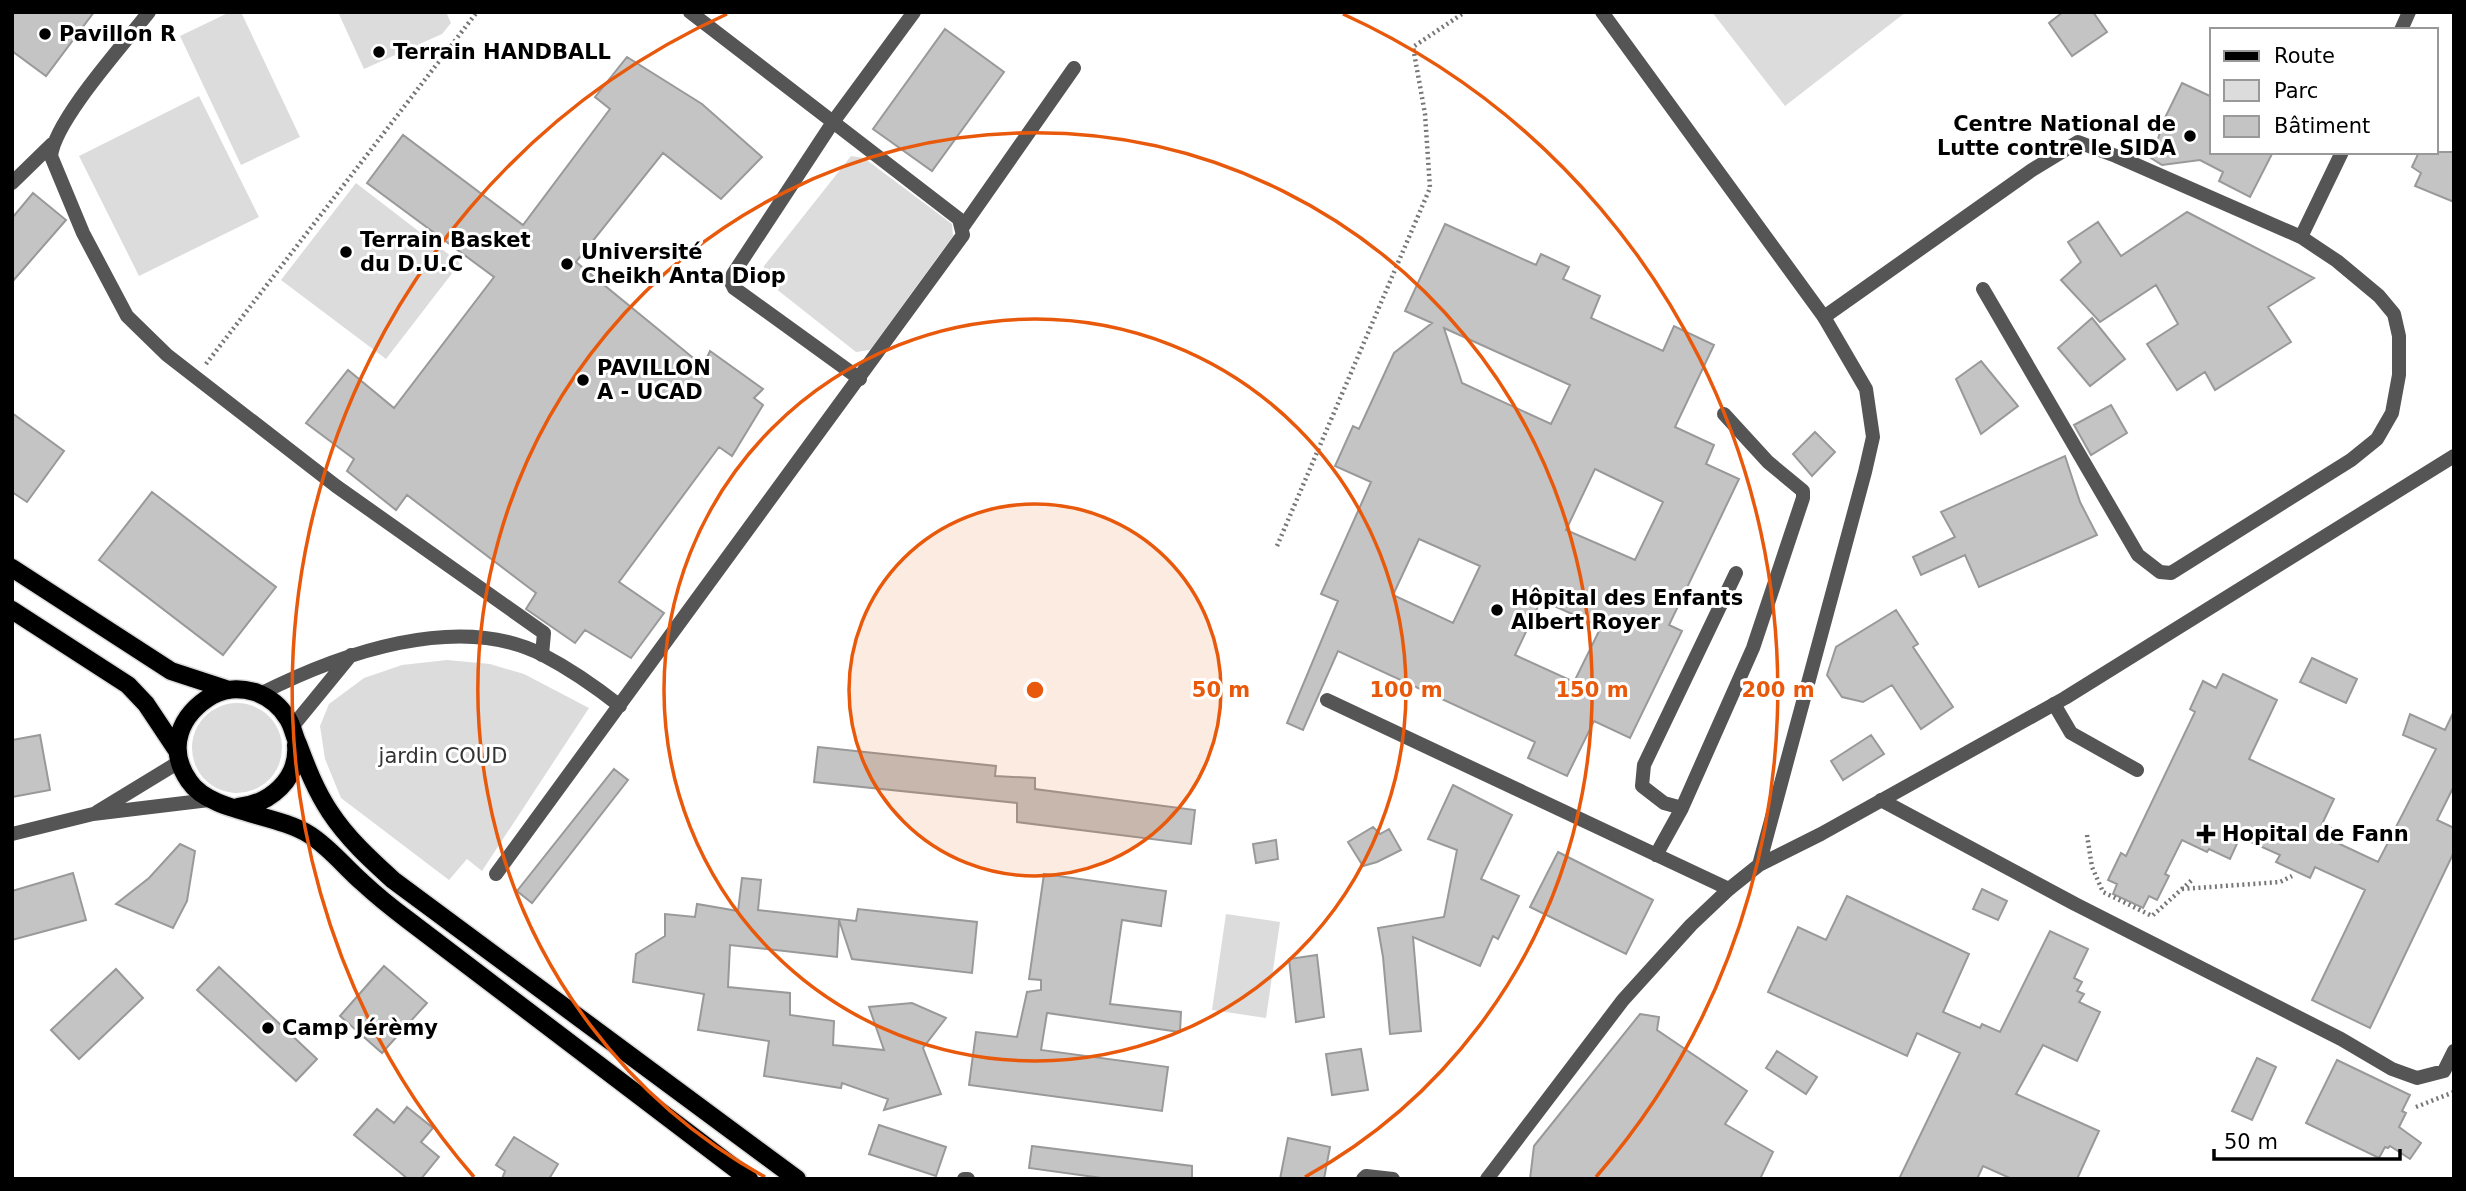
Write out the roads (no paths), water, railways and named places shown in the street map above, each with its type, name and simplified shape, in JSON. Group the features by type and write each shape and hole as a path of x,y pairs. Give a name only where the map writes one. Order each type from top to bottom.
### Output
{"main road":[{"path":"12,568 172,670 229,690"},
{"path":"12,610 128,685 146,704 179,757 194,788 209,800 293,826 312,836 379,898 749,1179"},
{"path":"179,757 183,725 199,703 218,692 229,690 246,690 260,694 281,709 315,787 351,841 393,880 797,1179"},
{"path":"232,807 260,802 277,792 295,760 293,732"}],"street":[{"path":"12,183 52,144 86,91 149,12"},
{"path":"496,874 963,235 958,219 690,12"},
{"path":"860,379 734,288 733,274 833,122 914,12"},
{"path":"1602,12 1824,317 1866,389 1872,437 1865,472 1759,865"},
{"path":"2402,28 2409,12"},
{"path":"962,228 1074,68"},
{"path":"1824,317 2022,177 2078,142 2301,237 2379,296 2394,314 2399,336 2399,375 2392,413 2377,439 2351,460 2171,573 2160,572 2138,555 1983,289"},
{"path":"52,144 54,166 83,233 127,316 167,355 336,486 544,632 542,654"},
{"path":"2301,237 2341,154"},
{"path":"1656,855 1682,808 1754,649 1804,498 1803,491 1768,462 1724,414"},
{"path":"1487,1179 1623,1000 1691,925 1759,865 2054,704 2454,456"},
{"path":"1682,808 1664,803 1642,786 1644,765 1736,573"},
{"path":"260,694 297,675 351,655 395,644 440,638 470,638 506,643 542,654 600,690 620,706"},
{"path":"293,732 351,655"},
{"path":"1327,700 1729,889"},
{"path":"2054,704 2071,733 2137,769"},
{"path":"93,814 179,757"},
{"path":"12,834 93,814 209,800"},
{"path":"1881,800 2087,910 2341,1039 2392,1069 2417,1078 2428,1077 2444,1071 2454,1051"},
{"path":"1363,1179 1366,1176 1394,1179"}],"place":[{"name":"Pavillon R","path":"45,34"},
{"name":"Terrain HANDBALL","path":"379,52"},
{"name":"Centre National de Lutte contre le SIDA","path":"2190,136"},
{"name":"Terrain Basket du D.U.C","path":"346,252"},
{"name":"Université Cheikh Anta Diop","path":"567,264"},
{"name":"PAVILLON A - UCAD","path":"583,380"},
{"name":"Hôpital des Enfants Albert Royer","path":"1497,610"},
{"name":"Hopital de Fann","path":"2206,834"},
{"name":"Camp Jérèmy","path":"268,1028"}],"park label":[{"name":"jardin COUD","path":"443,756"}]}
